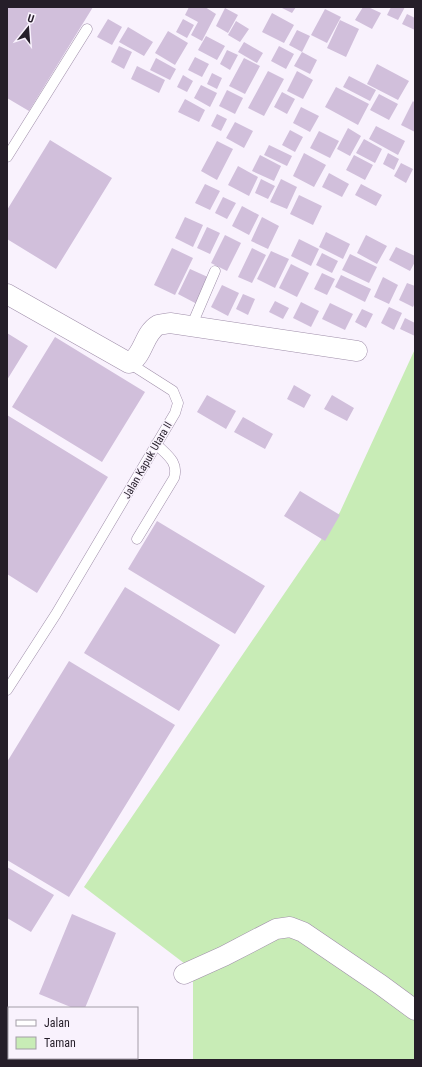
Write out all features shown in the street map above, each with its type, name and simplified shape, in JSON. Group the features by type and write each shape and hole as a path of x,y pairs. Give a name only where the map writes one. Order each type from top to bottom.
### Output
{"street":[{"name":"Jalan Kapuk Utara II","path":"7,294 129,363"},
{"path":"129,363 134,361 138,356 151,331 159,324 170,323 357,351"},
{"path":"184,974 224,956 276,929 290,927 309,937 381,985 415,1010"}],"lane":[{"path":"7,157 86,29"},
{"path":"191,327 215,270"},
{"name":"Jalan Kapuk Utara II","path":"7,690 56,614 175,413 178,403 173,391 129,363"},
{"path":"137,539 174,478 176,471 175,464 156,444"}],"green space":[{"path":"415,349 415,1060 193,1060 193,970 84,887 340,512"}],"building":[{"path":"7,7 93,7 29,111 7,98"},
{"path":"189,7 205,7 216,14 202,41 191,35 198,22 185,15"},
{"path":"280,7 296,7 292,13"},
{"path":"363,7 368,7 381,13 372,29 355,20"},
{"path":"391,7 405,7 398,20 387,15"},
{"path":"225,8 238,15 228,33 216,26"},
{"path":"325,9 341,17 327,43 311,35"},
{"path":"272,13 294,25 284,43 262,32"},
{"path":"407,14 415,18 415,30 402,24"},
{"path":"108,19 122,27 112,45 97,37"},
{"path":"183,19 194,25 187,38 176,32"},
{"path":"340,20 359,29 346,57 327,48"},
{"path":"236,21 249,29 240,42 228,35"},
{"path":"128,27 153,42 144,56 119,42"},
{"path":"297,30 310,36 302,52 289,45"},
{"path":"168,31 188,43 175,65 155,53"},
{"path":"206,36 225,46 217,60 198,50"},
{"path":"244,42 263,53 257,63 238,52"},
{"path":"119,46 132,52 124,69 111,62"},
{"path":"279,46 294,54 286,69 271,61"},
{"path":"227,50 238,55 230,70 220,64"},
{"path":"302,52 317,60 310,74 294,66"},
{"path":"195,57 209,64 202,77 188,70"},
{"path":"156,58 176,69 170,80 150,70"},
{"path":"244,58 260,66 245,94 229,86"},
{"path":"377,64 409,81 398,100 367,84"},
{"path":"137,66 165,80 159,93 131,79"},
{"path":"268,71 284,79 264,116 248,108"},
{"path":"297,71 313,80 303,99 287,91"},
{"path":"212,73 222,78 217,89 207,84"},
{"path":"183,75 193,81 187,92 177,87"},
{"path":"349,76 376,90 370,101 343,87"},
{"path":"201,85 217,93 210,107 194,98"},
{"path":"336,87 369,104 358,125 325,107"},
{"path":"227,90 243,98 235,114 219,106"},
{"path":"282,92 295,99 287,114 274,107"},
{"path":"379,94 398,104 389,120 370,110"},
{"path":"185,99 205,110 199,122 178,112"},
{"path":"413,101 415,103 415,132 401,125"},
{"path":"301,107 319,116 310,132 293,123"},
{"path":"217,114 227,119 221,131 211,126"},
{"path":"235,122 253,131 244,148 226,138"},
{"path":"376,126 405,141 398,155 369,139"},
{"path":"348,128 361,136 350,156 337,149"},
{"path":"290,130 303,137 295,152 282,145"},
{"path":"319,131 339,141 330,158 310,148"},
{"path":"364,139 382,149 375,163 356,153"},
{"path":"50,140 112,178 56,269 7,239 7,210"},
{"path":"217,141 233,149 217,180 201,171"},
{"path":"269,145 292,156 287,166 264,155"},
{"path":"304,153 326,165 314,187 293,176"},
{"path":"388,153 399,159 394,170 383,164"},
{"path":"260,155 281,166 274,181 252,171"},
{"path":"354,155 373,165 365,180 346,170"},
{"path":"401,163 413,169 406,183 394,176"},
{"path":"238,166 258,177 249,196 228,185"},
{"path":"329,173 349,184 342,197 322,187"},
{"path":"261,179 275,186 268,199 255,193"},
{"path":"281,179 297,187 287,209 270,202"},
{"path":"205,184 220,191 210,210 195,203"},
{"path":"361,184 382,195 376,206 355,195"},
{"path":"299,195 322,206 313,225 290,214"},
{"path":"223,197 236,203 227,219 215,213"},
{"path":"242,206 259,215 249,235 232,226"},
{"path":"185,217 203,225 193,247 175,238"},
{"path":"262,217 279,226 268,249 251,241"},
{"path":"207,227 220,233 210,254 197,248"},
{"path":"326,232 350,244 343,259 319,247"},
{"path":"225,235 241,243 227,271 211,263"},
{"path":"366,235 387,246 377,264 357,253"},
{"path":"299,239 319,249 311,266 291,256"},
{"path":"396,247 415,256 415,262 410,271 389,260"},
{"path":"172,248 193,258 175,295 154,285"},
{"path":"252,248 266,255 252,283 238,277"},
{"path":"271,251 289,259 275,288 257,279"},
{"path":"322,253 338,261 332,273 316,265"},
{"path":"350,254 377,267 369,283 342,270"},
{"path":"291,264 309,273 297,297 279,288"},
{"path":"190,269 210,278 197,304 178,294"},
{"path":"322,273 335,279 327,295 314,289"},
{"path":"341,275 371,289 365,302 335,287"},
{"path":"383,277 398,285 389,304 374,297"},
{"path":"407,283 415,286 415,303 413,307 399,300"},
{"path":"222,285 239,293 228,316 211,307"},
{"path":"243,294 255,299 248,315 236,309"},
{"path":"275,301 289,308 283,319 269,312"},
{"path":"301,302 319,311 311,327 293,318"},
{"path":"330,303 353,314 345,330 322,319"},
{"path":"389,307 402,313 394,330 381,323"},
{"path":"362,309 373,314 366,328 355,322"},
{"path":"405,318 415,323 415,336 400,329"},
{"path":"7,333 28,346 7,380"},
{"path":"55,337 145,392 102,462 12,407"},
{"path":"294,385 311,395 304,408 287,399"},
{"path":"207,395 236,411 226,429 197,412"},
{"path":"332,395 354,408 347,421 324,409"},
{"path":"7,415 108,477 37,593 7,574"},
{"path":"243,417 273,434 265,449 234,432"},
{"path":"300,491 340,515 325,541 284,516"},
{"path":"157,521 265,586 235,634 128,569"},
{"path":"125,587 220,645 179,711 84,653"},
{"path":"69,661 175,725 69,897 7,860 7,762"},
{"path":"7,867 54,895 31,932 7,918"},
{"path":"72,914 116,933 85,1007 71,1007 39,994"},
{"path":"7,1034 8,1059 66,1060 7,1060"}]}
